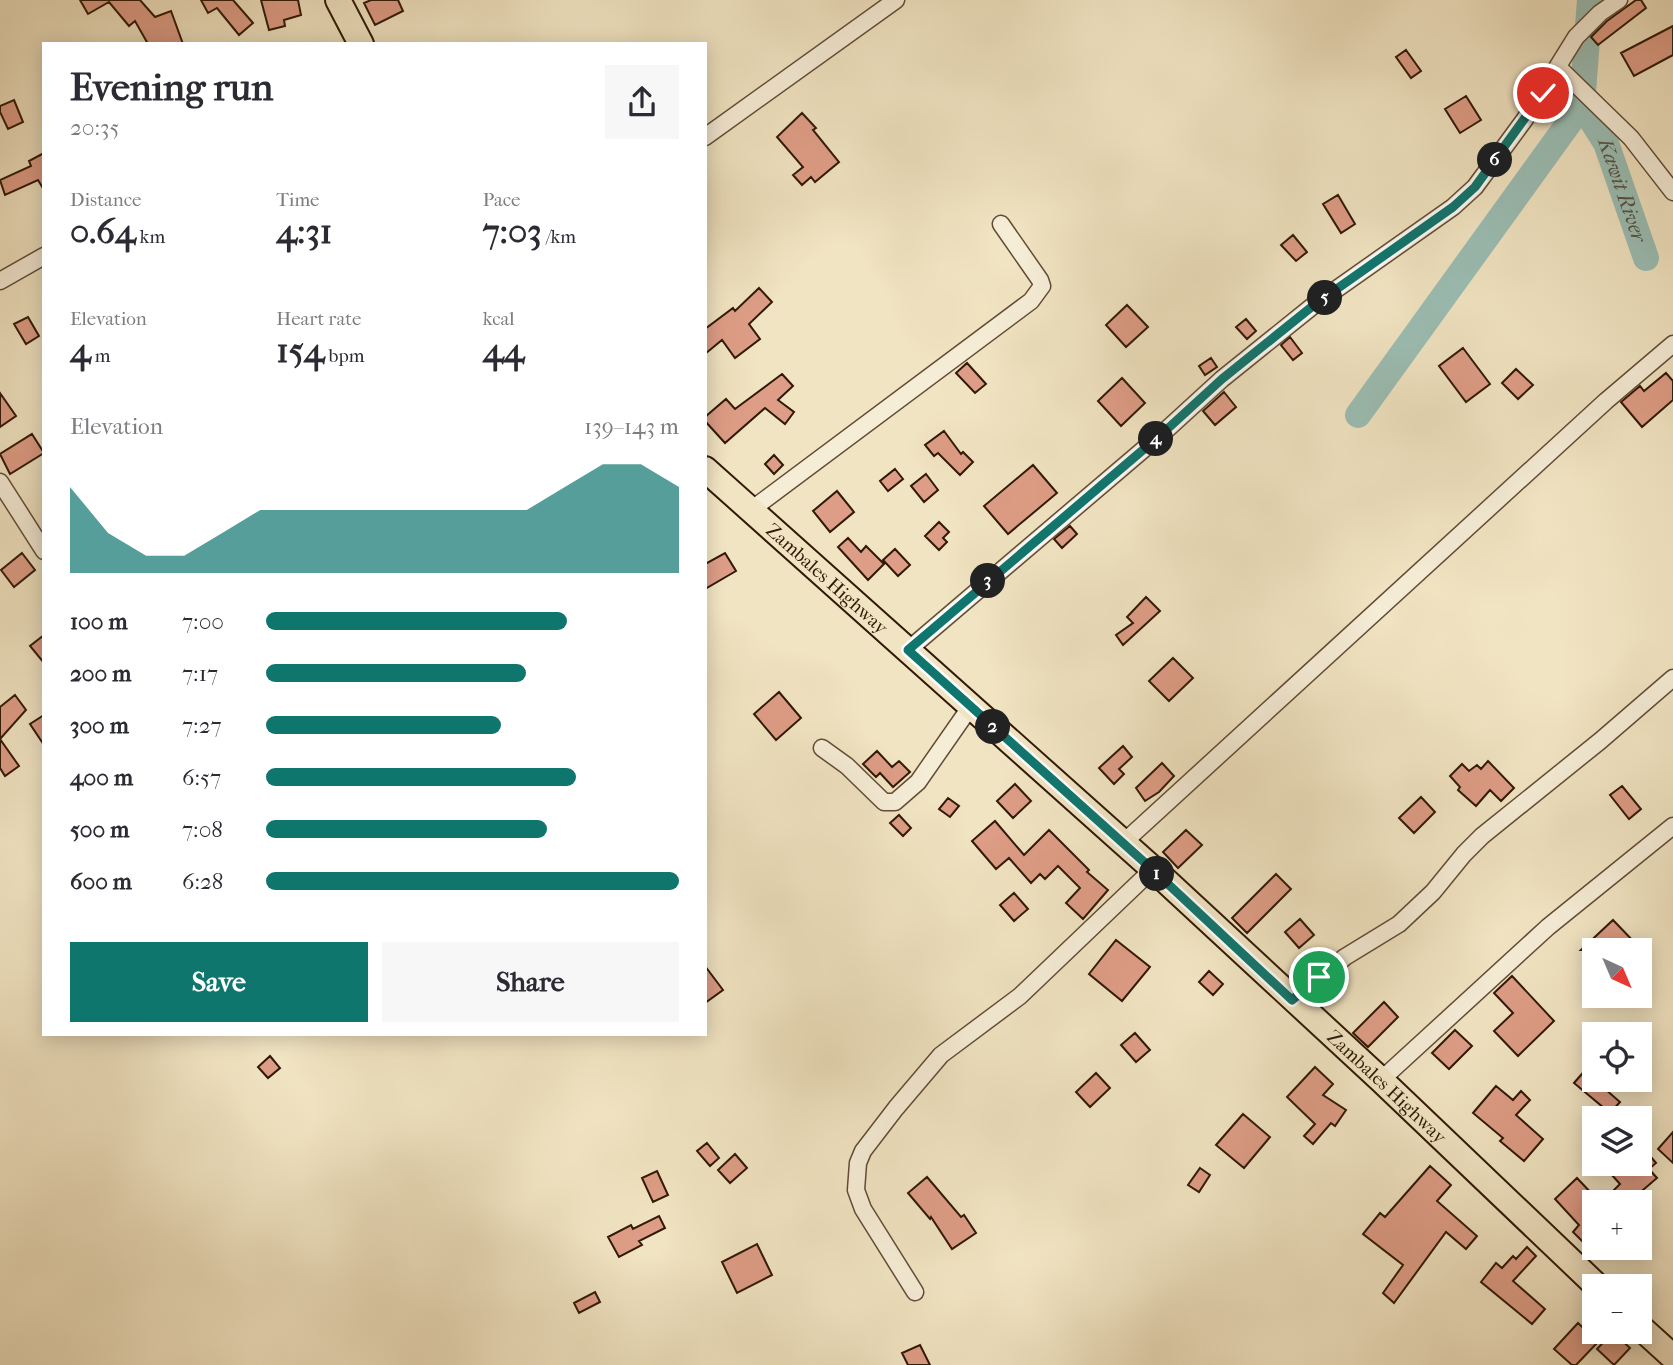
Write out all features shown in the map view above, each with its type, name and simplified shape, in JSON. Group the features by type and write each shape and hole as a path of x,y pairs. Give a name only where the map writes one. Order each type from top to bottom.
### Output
{"main road":[{"path":"338,0 358,42"},
{"name":"Zambales Highway","path":"707,471 1123,842 1381,1080 1584,1274"},
{"path":"1652,1338 1673,1357"}],"street":[{"path":"707,136 896,0"},
{"path":"908,650 1242,363 1314,305 1453,207 1475,187 1531,110 1576,37 1600,13 1619,0"},
{"path":"1558,67 1631,138 1673,192"},
{"path":"751,510 1031,301 1042,286 1040,280 1001,224"},
{"path":"0,281 42,257"},
{"path":"1123,842 1606,401 1673,344"},
{"path":"0,482 42,548"},
{"path":"1292,1000 1345,957 1399,924 1426,899 1482,836 1673,678"},
{"path":"822,748 847,766 884,802 895,802 918,782 971,706"},
{"path":"1381,1080 1548,928 1673,826"},
{"path":"915,1292 863,1209 856,1190 858,1163 863,1152 941,1055 1020,996 1153,870"}],"building":[{"path":"80,0 140,0 155,17 171,11 182,42 147,42 135,21 129,26 109,2 88,14"},
{"path":"201,0 233,0 253,23 239,35 217,8 208,13"},
{"path":"261,0 298,0 301,15 284,20 285,26 269,30"},
{"path":"371,0 398,0 403,11 375,25 364,3"},
{"path":"1636,0 1641,0 1646,8 1598,45 1591,37 1607,21"},
{"path":"1673,26 1673,55 1634,76 1621,53"},
{"path":"1406,50 1421,71 1411,78 1396,57"},
{"path":"1466,96 1481,120 1460,133 1445,109"},
{"path":"14,100 23,122 8,129 0,106"},
{"path":"802,113 816,128 813,130 839,162 815,182 811,177 802,185 793,175 803,167 777,137"},
{"path":"42,154 42,187 38,180 5,195 0,180 31,166 29,161"},
{"path":"1338,195 1355,224 1341,233 1323,204"},
{"path":"1293,235 1307,252 1296,261 1281,245"},
{"path":"759,288 772,302 749,324 760,339 735,358 722,340 707,352 707,328 733,308 735,311"},
{"path":"1127,305 1148,327 1126,347 1106,325"},
{"path":"28,317 39,336 26,344 14,324"},
{"path":"1246,319 1256,331 1247,339 1236,327"},
{"path":"1290,337 1302,353 1293,360 1281,345"},
{"path":"1463,348 1490,384 1466,402 1439,366"},
{"path":"1211,358 1217,367 1205,375 1199,366"},
{"path":"967,363 986,384 975,393 956,373"},
{"path":"1516,369 1533,385 1518,399 1502,383"},
{"path":"1666,373 1673,381 1673,400 1642,427 1621,402 1640,386 1644,391"},
{"path":"782,374 793,386 778,400 794,412 785,424 765,408 725,443 707,423 707,415 726,399 735,409"},
{"path":"1122,378 1145,403 1121,426 1098,401"},
{"path":"1224,392 1236,407 1215,425 1203,411"},
{"path":"0,393 16,416 0,427"},
{"path":"944,431 961,454 963,452 973,462 960,475 938,453 934,456 925,445"},
{"path":"32,434 42,450 42,454 10,474 0,454"},
{"path":"774,455 783,465 774,474 765,464"},
{"path":"1033,465 1057,493 1008,534 984,506"},
{"path":"895,469 903,479 888,491 880,481"},
{"path":"926,474 938,490 924,502 911,486"},
{"path":"837,491 854,512 830,532 813,511"},
{"path":"939,522 949,532 943,538 947,542 939,550 925,536"},
{"path":"1070,526 1077,534 1062,548 1054,539"},
{"path":"848,538 861,552 866,546 884,564 868,580 838,547"},
{"path":"895,549 910,565 898,576 883,560"},
{"path":"22,553 35,570 14,587 1,570"},
{"path":"725,553 736,571 707,588 707,563"},
{"path":"1146,597 1160,611 1123,645 1116,635 1133,623 1127,617"},
{"path":"42,637 42,661 30,646"},
{"path":"1173,658 1193,678 1169,701 1149,681"},
{"path":"779,692 801,718 776,740 754,714"},
{"path":"15,695 26,710 0,739 0,707"},
{"path":"42,716 42,742 30,724"},
{"path":"0,739 19,766 5,776 0,768"},
{"path":"1123,746 1132,757 1119,769 1124,774 1114,784 1099,768"},
{"path":"877,751 892,767 899,761 910,772 893,787 880,773 876,777 863,764"},
{"path":"1488,761 1514,788 1501,801 1490,790 1476,806 1458,790 1460,787 1450,776 1462,764 1469,771 1477,765 1481,769"},
{"path":"1162,763 1174,776 1159,792 1145,801 1136,788"},
{"path":"1015,784 1031,801 1013,818 997,801"},
{"path":"1622,786 1641,809 1629,819 1610,795"},
{"path":"1421,797 1435,812 1414,833 1399,818"},
{"path":"948,798 959,806 950,817 939,809"},
{"path":"899,815 911,828 903,836 890,823"},
{"path":"995,821 1024,855 1049,830 1089,870 1087,872 1108,890 1083,919 1066,903 1080,888 1058,866 1045,879 1040,874 1031,883 1009,858 996,869 972,841"},
{"path":"1186,830 1202,845 1178,868 1163,852"},
{"path":"1276,874 1291,889 1247,933 1232,918"},
{"path":"1014,893 1028,909 1014,921 1000,905"},
{"path":"1300,919 1314,935 1299,948 1285,932"},
{"path":"1613,920 1630,938 1594,938"},
{"path":"1116,940 1150,967 1122,1001 1089,974"},
{"path":"707,969 723,990 707,1002"},
{"path":"1209,971 1223,984 1213,995 1199,982"},
{"path":"1512,976 1554,1021 1518,1056 1494,1031 1513,1013 1494,993"},
{"path":"1384,1002 1398,1017 1368,1047 1353,1033"},
{"path":"1455,1030 1472,1046 1449,1069 1432,1053"},
{"path":"1135,1033 1150,1050 1136,1062 1121,1045"},
{"path":"270,1056 280,1068 268,1078 258,1067"},
{"path":"1315,1067 1333,1084 1323,1095 1346,1110 1335,1126 1331,1123 1313,1144 1304,1136 1315,1124 1287,1097"},
{"path":"1096,1073 1110,1088 1090,1107 1076,1092"},
{"path":"1582,1074 1582,1090 1574,1083"},
{"path":"1496,1086 1513,1100 1521,1091 1530,1100 1516,1115 1543,1139 1524,1161 1500,1141 1503,1138 1473,1113"},
{"path":"1585,1092 1608,1092 1620,1102 1616,1106 1602,1106"},
{"path":"1243,1114 1270,1137 1244,1168 1216,1145"},
{"path":"1673,1132 1673,1163 1658,1149"},
{"path":"707,1143 719,1158 710,1166 697,1151"},
{"path":"735,1154 747,1168 730,1183 718,1170"},
{"path":"1430,1166 1451,1185 1437,1201 1477,1236 1466,1249 1446,1232 1394,1303 1383,1293 1403,1265 1363,1234 1380,1213 1385,1217"},
{"path":"1200,1168 1210,1175 1199,1192 1188,1185"},
{"path":"657,1171 668,1195 653,1202 642,1178"},
{"path":"1652,1172 1657,1178 1643,1190 1614,1190 1620,1184 1613,1176 1652,1176"},
{"path":"927,1177 961,1217 964,1215 976,1233 952,1249 931,1217 930,1219 908,1193"},
{"path":"1577,1178 1588,1190 1582,1190 1582,1241 1573,1232 1579,1225 1555,1199"},
{"path":"659,1216 665,1228 639,1241 642,1245 619,1257 608,1237 631,1225 633,1229"},
{"path":"757,1244 772,1275 737,1293 722,1262"},
{"path":"1527,1247 1536,1256 1513,1281 1545,1309 1532,1324 1481,1282 1496,1263 1502,1268 1513,1256 1516,1259"},
{"path":"595,1292 600,1302 579,1313 574,1303"},
{"path":"1578,1323 1582,1327 1582,1344 1596,1344 1576,1365 1572,1365 1554,1349"},
{"path":"1602,1344 1626,1344 1630,1348 1614,1365 1597,1349"},
{"path":"920,1345 930,1365 908,1365 902,1353"}],"waterway":[{"name":"Kawit River","path":"1590,0 1582,105 1606,143 1646,258"},
{"path":"1358,415 1582,105"}],"route":[{"path":"1319,977 1292,1000 1153,870 908,650 1164,432 1222,379 1314,305 1453,207 1475,187 1543,93"}]}
